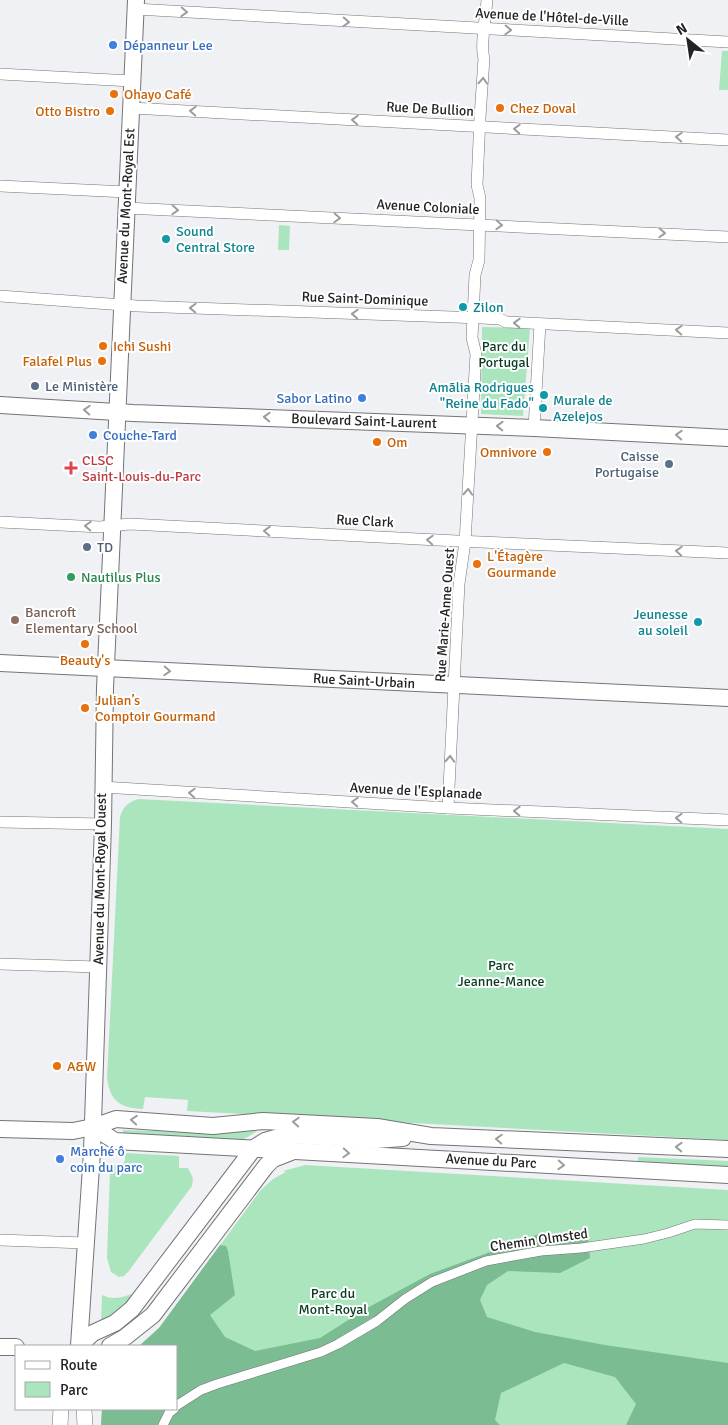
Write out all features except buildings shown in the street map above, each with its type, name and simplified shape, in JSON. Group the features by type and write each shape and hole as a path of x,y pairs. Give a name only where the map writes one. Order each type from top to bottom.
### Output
{"main road":[{"name":"Avenue du Mont-Royal Est","path":"117,412 135,4"},
{"name":"Boulevard Saint-Laurent","path":"0,405 117,412 472,425 728,438"},
{"name":"Avenue du Mont-Royal Ouest","path":"79,1345 93,1127 103,824 102,787 117,412"},
{"name":"Rue Saint-Urbain","path":"0,663 728,698"},
{"name":"Avenue du Parc","path":"0,1129 73,1131 93,1127 116,1119 213,1126 263,1121 377,1127 431,1136"},
{"name":"Avenue du Parc","path":"93,1127 115,1141 728,1175"},
{"name":"Avenue du Parc","path":"254,1148 265,1141 286,1135 375,1140 431,1136 728,1149"},
{"path":"80,1345 93,1333 115,1323 132,1309 254,1148"},
{"path":"112,1345 124,1338 153,1315 266,1166 282,1154 297,1150"},
{"path":"0,1347 15,1347"}],"street":[{"name":"Rue Marie-Anne Ouest","path":"448,808 460,584 465,542 476,354 472,338 475,275 479,260 480,198 477,185 484,58 482,53 487,0"},
{"name":"Avenue de l'Hôtel-de-Ville","path":"135,4 485,29 728,42"},
{"path":"0,74 132,81"},
{"name":"Rue De Bullion","path":"131,108 728,140"},
{"path":"0,186 127,192"},
{"name":"Avenue Coloniale","path":"126,208 728,237"},
{"name":"Rue Saint-Dominique","path":"0,296 122,305 500,319 506,322 728,333"},
{"path":"534,428 540,324"},
{"name":"Rue Clark","path":"0,522 100,527 130,524 465,542 728,553"},
{"name":"Avenue de l'Esplanade","path":"102,787 448,808 728,820"},
{"path":"0,822 103,824"},
{"path":"0,964 98,967"},
{"name":"Chemin Olmsted","path":"178,1406 196,1393 217,1384 321,1352 378,1321 405,1299 432,1282 486,1261 541,1251 581,1248 644,1239 668,1234 695,1224 728,1225"},
{"path":"0,1240 85,1243"},
{"path":"60,1425 61,1410"},
{"path":"84,1410 85,1425"},
{"name":"Chemin Olmsted","path":"163,1425 173,1410"}],"green space":[{"path":"722,51 728,51 728,90 719,90"},
{"path":"279,225 290,226 289,250 278,250"},
{"name":"Parc du Portugal","path":"482,327 530,328 523,416 481,414"},
{"name":"Parc Jeanne-Mance","path":"138,799 728,829 728,1140 187,1111 188,1100 145,1097 143,1109 122,1105 114,1098 108,1086 107,1078 120,817 126,805"},
{"path":"255,1128 256,1132 242,1140 123,1133 123,1130 218,1133"},
{"path":"125,1153 179,1156 179,1168 188,1168 193,1178 192,1186 128,1272 124,1276 119,1277 111,1272 107,1258 110,1170 116,1164 123,1164"},
{"path":"638,1157 728,1161 728,1167 638,1161"},
{"name":"Parc du Mont-Royal","path":"305,1165 728,1190 728,1425 101,1425 102,1410 178,1410 178,1345 140,1345 159,1328 260,1191 273,1179 286,1172 283,1171"},
{"path":"577,1233 588,1237 590,1258 560,1273 508,1271 487,1285 480,1300 487,1317 535,1332 605,1345 728,1363 728,1425 626,1425 636,1404 615,1377 564,1363 501,1393 495,1420 500,1425 101,1425 102,1410 178,1410 178,1345 140,1345 159,1328 220,1245 226,1246 228,1251 235,1295 210,1315 225,1337 255,1351 320,1338 369,1307 430,1274 539,1234"},
{"path":"132,1294 121,1308 101,1322 102,1295 109,1298 117,1298"}],"place":[{"name":"Dépanneur Lee","path":"113,45"},
{"name":"Ohayo Café","path":"114,94"},
{"name":"Chez Doval","path":"500,108"},
{"name":"Otto Bistro","path":"110,111"},
{"name":"Sound Central Store","path":"166,239"},
{"name":"Zilon","path":"463,307"},
{"name":"Ichi Sushi","path":"103,346"},
{"name":"Falafel Plus","path":"102,361"},
{"name":"Le Ministère","path":"35,386"},
{"name":"Amãlia Rodrigues \"Reine du Fado\"","path":"544,395"},
{"name":"Sabor Latino","path":"362,398"},
{"name":"Murale de Azelejos","path":"543,408"},
{"name":"Couche-Tard","path":"93,435"},
{"name":"Om","path":"377,442"},
{"name":"Omnivore","path":"547,452"},
{"name":"Caisse Portugaise","path":"669,464"},
{"name":"CLSC Saint-Louis-du-Parc","path":"71,468"},
{"name":"TD","path":"87,547"},
{"name":"L'Étagère Gourmande","path":"477,564"},
{"name":"Nautilus Plus","path":"71,577"},
{"name":"Bancroft Elementary School","path":"15,620"},
{"name":"Jeunesse au soleil","path":"698,622"},
{"name":"Beauty's","path":"85,644"},
{"name":"Julian’s Comptoir Gourmand","path":"85,708"},
{"name":"A&W","path":"57,1066"},
{"name":"Marché ô coin du parc","path":"60,1159"}]}
